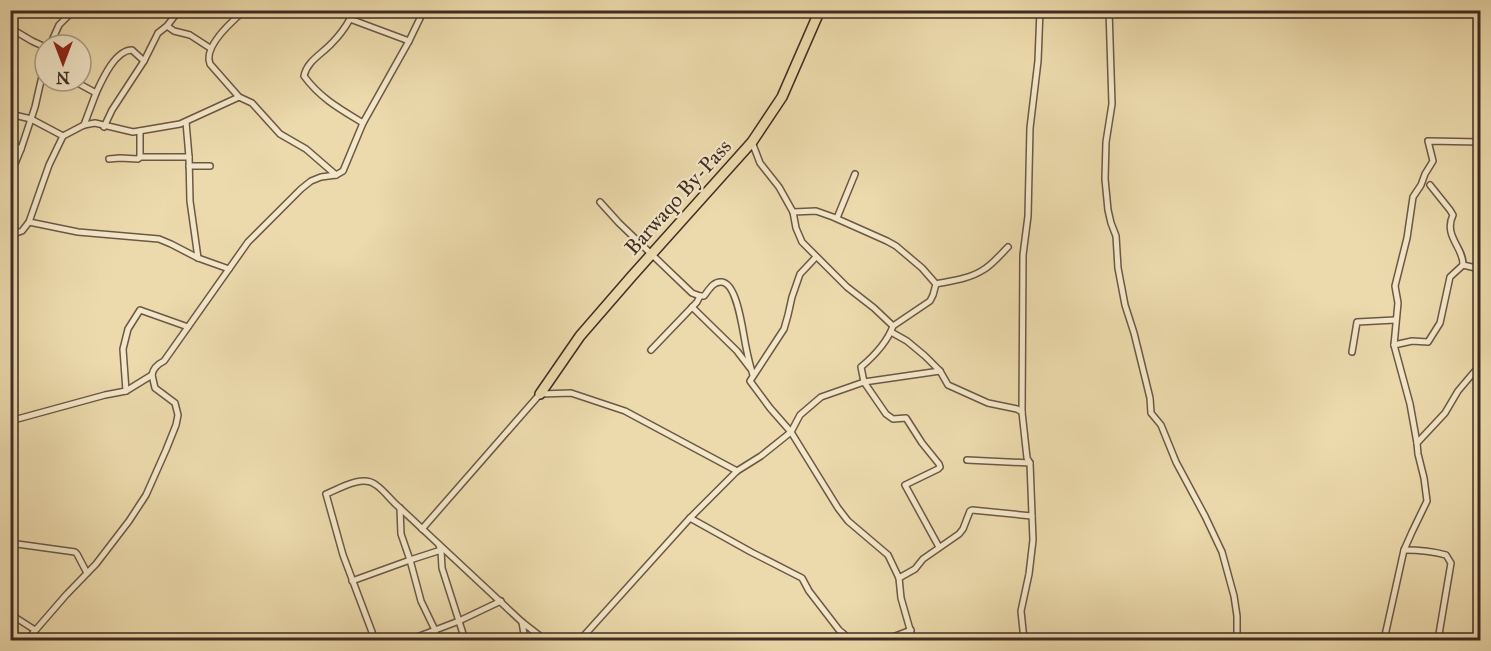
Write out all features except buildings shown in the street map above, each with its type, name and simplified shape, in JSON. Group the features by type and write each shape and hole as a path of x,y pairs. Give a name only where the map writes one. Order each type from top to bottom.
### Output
{"highway":[{"name":"Barwaqo By-Pass","path":"540,394 580,336 752,142 783,97 820,10"}],"street":[{"path":"55,33 59,25 74,10"},
{"path":"104,127 112,110 144,61 158,33 167,26 178,10"},
{"path":"245,10 233,20 210,48 208,62 239,97 252,103 280,134 306,149 336,175"},
{"path":"27,640 96,564 146,495 176,425 178,415 175,404 154,388 152,375 157,364 164,361 248,242 311,181 343,171 363,123 409,42 424,10"},
{"path":"1024,640 1021,611 1033,540 1030,464 1027,458 1023,412 1023,255 1028,216 1030,128 1038,62 1040,10"},
{"path":"1109,10 1112,104 1106,142 1104,179 1108,210 1116,236 1118,268 1125,305 1150,398 1151,413 1161,425 1176,462 1222,552 1234,596 1237,640"},
{"path":"347,11 350,20"},
{"path":"350,20 409,42"},
{"path":"350,20 331,45 312,60 304,76 314,89 329,102 363,123"},
{"path":"167,26 174,31 190,35 210,48"},
{"path":"10,28 33,41"},
{"path":"84,125 96,93 110,67 125,51 132,50 144,61"},
{"path":"10,176 31,119 38,93"},
{"path":"10,235 22,231 29,222 49,165 63,136 84,125 95,123 130,132 180,124 239,97"},
{"path":"10,114 31,119 63,136"},
{"path":"186,122 190,201 198,258"},
{"path":"140,131 140,157"},
{"path":"1384,640 1404,550 1427,501 1410,404 1394,345 1398,303 1395,286 1407,238 1413,197 1433,161 1428,141 1480,142"},
{"path":"752,142 760,164 779,187 793,212 802,242 816,257 847,287 874,308 892,329 925,356 940,371 948,385 988,403 1023,412"},
{"path":"10,144 21,149"},
{"path":"109,159 189,157"},
{"path":"189,166 210,166"},
{"path":"837,218 855,174"},
{"path":"1394,345 1412,341 1428,342 1440,323 1450,277 1463,265 1463,259 1452,238 1450,220 1453,215 1430,185"},
{"path":"600,202 692,293 704,296 719,281 726,282 730,287 738,305 752,372 750,381 792,432 837,508 848,521 888,555 900,578 901,598 914,640"},
{"path":"793,212 816,212 837,218 896,246 922,268 936,284"},
{"path":"29,222 78,232 159,239 198,258 229,269"},
{"path":"936,284 956,281 981,272 1008,247"},
{"path":"752,372 771,350 784,329 800,274 816,257"},
{"path":"1463,265 1480,269"},
{"path":"936,284 930,301 892,329 874,356 861,367 864,382 886,414 892,419 906,418 939,464 938,470 905,485 939,547"},
{"path":"651,350 697,302 700,296"},
{"path":"692,307 737,351 752,372"},
{"path":"126,391 123,349 128,329 140,310 188,327"},
{"path":"1352,352 1357,322 1395,320"},
{"path":"1417,443 1445,414 1458,391 1480,365"},
{"path":"580,640 690,518 737,471 792,432 800,415 821,397 864,382 940,371"},
{"path":"10,421 126,391 152,375"},
{"path":"422,529 540,394 571,393 625,411 737,471"},
{"path":"967,459 1030,464"},
{"path":"375,640 352,581 326,494 369,481 375,484 522,622 545,640"},
{"path":"400,508 401,534 421,601 435,630 436,640"},
{"path":"900,578 915,568 922,559 959,534 972,510 1032,516"},
{"path":"690,518 802,578 809,591 839,630 850,640"},
{"path":"10,543 73,551 87,573"},
{"path":"352,581 440,547"},
{"path":"440,547 442,568 465,640"},
{"path":"1404,550 1432,551 1446,555 1450,562 1438,640"},
{"path":"409,640 459,621 501,601"},
{"path":"10,614 36,630"},
{"path":"522,622 525,640"},
{"path":"885,640 911,630"}]}
